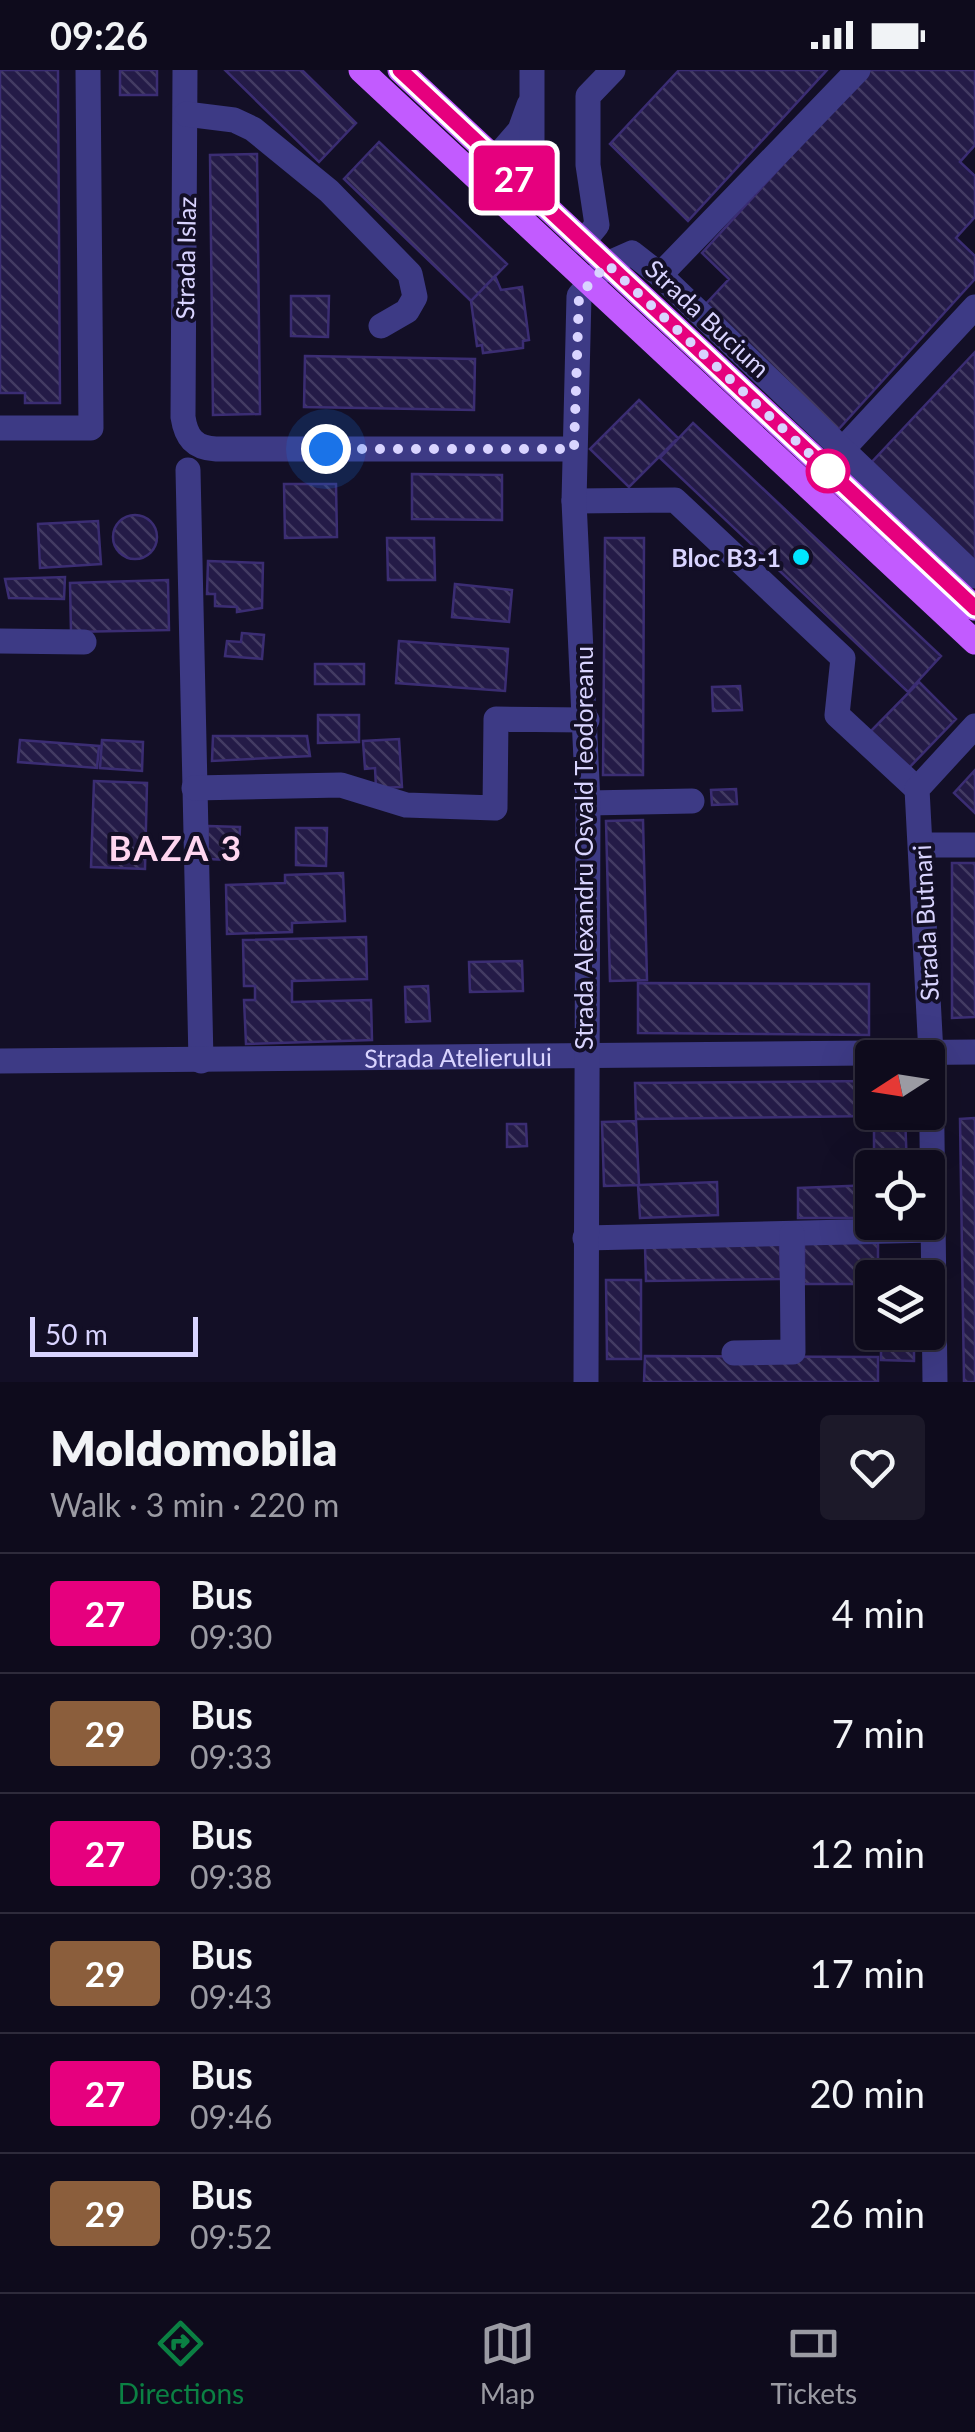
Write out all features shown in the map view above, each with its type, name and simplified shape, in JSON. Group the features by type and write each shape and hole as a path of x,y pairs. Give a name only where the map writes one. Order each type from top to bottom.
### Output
{"main road":[{"name":"Strada Bucium","path":"361,70 504,204 598,274 975,608"},
{"name":"Strada Bucium","path":"400,70 582,242 598,274 975,642"}],"street":[{"path":"0,428 91,428 88,70"},
{"name":"Strada Islaz","path":"185,70 183,417 185,433 194,443 216,449 574,449"},
{"path":"504,204 532,174 532,70"},
{"path":"582,242 597,225 588,165 588,96 613,70"},
{"path":"660,274 858,70"},
{"path":"494,159 520,130 531,100"},
{"path":"186,114 234,120 254,129 329,191 410,274 416,298 407,311 380,326"},
{"path":"598,274 632,253 660,274 975,576"},
{"name":"Strada Alexandru Osvald Teodoreanu","path":"586,1382 587,720 574,449 579,296 598,274"},
{"path":"843,449 975,307"},
{"path":"188,470 201,1061"},
{"path":"574,501 674,500 843,658 837,715 917,789 975,726"},
{"path":"0,641 84,642"},
{"path":"194,788 341,786 406,805 495,808 496,719 587,720"},
{"name":"Strada Butnari","path":"917,789 930,1040"},
{"path":"588,803 692,801"},
{"path":"922,845 975,845"},
{"name":"Strada Atelierului","path":"945,1053 975,1052"},
{"name":"Strada Atelierului","path":"0,1061 855,1054"},
{"path":"585,1238 855,1232"},
{"path":"734,1353 793,1352 792,1234"},
{"name":"Strada Butnari","path":"933,1240 935,1382"}],"building":[{"path":"0,70 58,70 60,403 25,403 25,393 0,393"},
{"path":"120,70 157,70 157,95 120,95"},
{"path":"225,70 302,70 356,123 319,162"},
{"path":"679,70 827,70 688,221 610,144"},
{"path":"869,70 975,70 975,145 960,162 975,176 975,217 956,238 975,256 975,279 837,431 703,307 729,279 702,253"},
{"path":"379,142 507,264 471,301 344,179"},
{"path":"257,154 260,414 213,415 210,155"},
{"path":"495,276 501,290 522,287 529,340 523,341 523,348 483,353 482,345 477,346 471,301"},
{"path":"291,296 329,296 328,337 291,336"},
{"path":"975,352 975,566 869,465"},
{"path":"305,356 475,359 474,410 304,407"},
{"path":"639,400 678,438 629,487 590,449"},
{"name":"Bloc B3-1","path":"693,423 941,656 908,692 660,458"},
{"path":"412,474 502,475 502,520 412,519"},
{"path":"284,484 336,484 337,537 285,538"},
{"path":"135,515 151,521 157,537 151,553 135,559 119,553 113,537 119,521"},
{"path":"98,521 101,564 40,568 38,524"},
{"path":"387,538 434,538 435,580 388,580"},
{"path":"605,538 644,538 643,775 603,775"},
{"path":"208,561 263,563 262,608 237,612 237,607 215,606 215,594 207,594"},
{"path":"65,577 64,599 9,598 5,579"},
{"path":"168,580 169,630 71,632 70,583"},
{"path":"455,584 512,590 509,622 452,617"},
{"path":"242,633 264,635 262,659 225,656 227,641 241,642"},
{"path":"399,641 508,649 505,691 396,683"},
{"path":"315,664 364,664 364,684 315,684"},
{"path":"919,682 956,719 905,772 867,735"},
{"path":"740,686 742,710 713,711 712,687"},
{"path":"318,715 359,715 359,742 318,743"},
{"path":"213,736 307,736 310,756 212,761"},
{"path":"399,739 402,787 376,788 375,768 365,769 363,741"},
{"path":"20,740 99,746 97,768 18,762"},
{"path":"102,740 143,742 142,771 100,768"},
{"path":"975,770 975,813 954,793"},
{"path":"94,781 147,783 145,869 91,867"},
{"path":"736,789 737,804 712,805 711,790"},
{"path":"643,820 647,980 610,981 606,821"},
{"path":"208,826 240,827 239,848 231,848 230,860 207,859"},
{"path":"296,828 327,828 326,866 296,865"},
{"path":"952,863 975,863 975,1017 952,1018"},
{"path":"343,873 345,921 292,923 292,932 227,934 226,885 285,883 285,875"},
{"path":"366,937 367,979 292,981 292,1002 371,1000 372,1040 246,1044 244,1000 255,1000 255,986 244,986 243,940"},
{"path":"522,961 523,991 470,992 469,962"},
{"path":"638,983 869,984 869,1035 638,1033"},
{"path":"428,986 430,1021 406,1022 405,987"},
{"path":"855,1081 855,1116 636,1119 635,1083"},
{"path":"975,1118 975,1382 964,1382 960,1119"},
{"path":"636,1121 639,1185 717,1182 718,1215 640,1218 638,1185 604,1186 602,1122"},
{"path":"507,1124 526,1124 527,1146 507,1147"},
{"path":"874,1130 906,1130 906,1150 874,1150"},
{"path":"874,1130 906,1130 906,1150 874,1150"},
{"path":"855,1186 855,1218 798,1218 798,1188"},
{"path":"855,1186 855,1218 798,1218 798,1188"},
{"path":"780,1243 781,1279 646,1281 645,1246"},
{"path":"804,1243 878,1243 878,1260 855,1260 855,1284 804,1284"},
{"path":"606,1280 641,1280 641,1359 607,1359"},
{"path":"881,1350 914,1350 914,1361 881,1360"},
{"path":"645,1356 878,1357 878,1382 644,1382"}],"bus line":[{"name":"27","path":"400,70 975,608"}],"place":[{"name":"Bloc B3-1","path":"801,557"}],"district":[{"name":"BAZA 3","path":"176,847"}],"route":[{"path":"326,449 574,449 579,296 607,264 828,471"}]}
